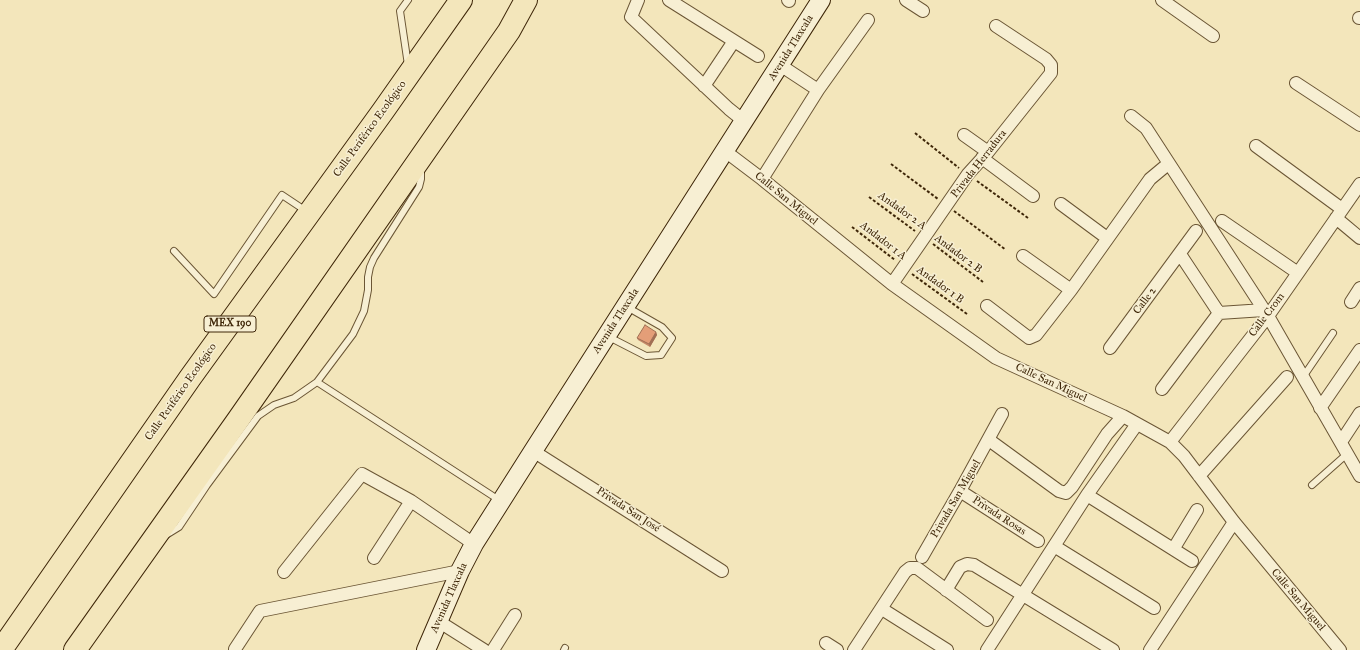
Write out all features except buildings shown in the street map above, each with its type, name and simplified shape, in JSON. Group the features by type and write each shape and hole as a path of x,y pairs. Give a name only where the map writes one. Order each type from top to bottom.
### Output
{"highway":[{"name":"Calle Periférico Ecológico","path":"1,650 190,378 461,0"},
{"path":"75,650 155,538 509,31 526,0"}],"street":[{"path":"638,0 631,17 728,109 744,121"},
{"path":"669,0 758,56"},
{"name":"Avenida Tlaxcala","path":"426,650 455,572 469,541 501,501 744,121 786,69 821,0"},
{"path":"906,0 923,11"},
{"path":"1162,0 1213,36"},
{"path":"762,179 818,90 868,20"},
{"name":"Privada Herradura","path":"892,284 968,174 1051,73 1051,66 1046,59 996,26"},
{"path":"704,86 734,41"},
{"path":"786,69 818,90"},
{"path":"1296,83 1360,125"},
{"path":"1130,116 1146,128 1266,313 1360,476"},
{"path":"964,135 1033,196"},
{"path":"1256,146 1339,214 1360,238"},
{"name":"Calle San Miguel","path":"725,151 892,284 996,358 1123,416 1170,442 1184,456 1234,522 1340,650"},
{"path":"987,306 1029,338 1036,335 1071,290 1150,179 1168,164"},
{"name":"Calle Crom","path":"1170,442 1266,313 1298,273 1360,184"},
{"path":"1061,204 1108,238"},
{"path":"1222,221 1298,273"},
{"name":"Calle 2","path":"1110,348 1196,231"},
{"path":"1180,254 1219,313"},
{"path":"1023,256 1071,290"},
{"path":"1351,302 1360,288"},
{"path":"1219,313 1266,313"},
{"path":"1162,389 1219,313"},
{"path":"1320,408 1360,350"},
{"path":"1199,476 1286,377"},
{"path":"1341,442 1360,413"},
{"name":"Privada San Miguel","path":"922,557 1002,414"},
{"path":"988,440 1059,491 1066,493 1072,487 1107,434 1123,416"},
{"path":"988,649 1087,495 1137,424"},
{"name":"Privada San José","path":"533,451 722,571"},
{"path":"284,572 362,474 411,502 469,541"},
{"name":"Privada Rosas","path":"960,491 1038,541"},
{"path":"1087,495 1174,548 1192,561"},
{"path":"374,558 411,502"},
{"path":"1174,548 1197,510"},
{"path":"1150,650 1234,522"},
{"path":"1054,546 1154,608"},
{"path":"946,590 960,567 967,564 974,565 1113,650"},
{"path":"854,650 905,572 910,568 916,568 987,620"},
{"path":"235,649 260,611 455,572"},
{"path":"882,609 947,650"},
{"path":"493,650 515,615"},
{"path":"438,621 484,650"},
{"path":"826,643 837,650"}],"lane":[{"path":"408,0 400,11 410,73"},
{"path":"155,538 167,535 179,527 207,485 258,416 274,405 294,398 317,382 353,334 364,311 368,290 368,277 374,258 419,187 421,179 420,158"},
{"path":"174,251 214,294 282,195 309,213"},
{"path":"607,336 646,356 661,355 672,338 662,327 625,306"},
{"path":"1303,377 1333,333"},
{"path":"317,382 501,501"},
{"path":"1312,485 1347,454"}],"path":[{"path":"891,164 1006,250"},
{"name":"Andador 2 A","path":"869,197 924,238"},
{"name":"Andador 1 A","path":"852,227 904,268"},
{"name":"Andador 2 B","path":"924,238 983,282"},
{"name":"Andador 1 B","path":"904,268 968,314"}]}
